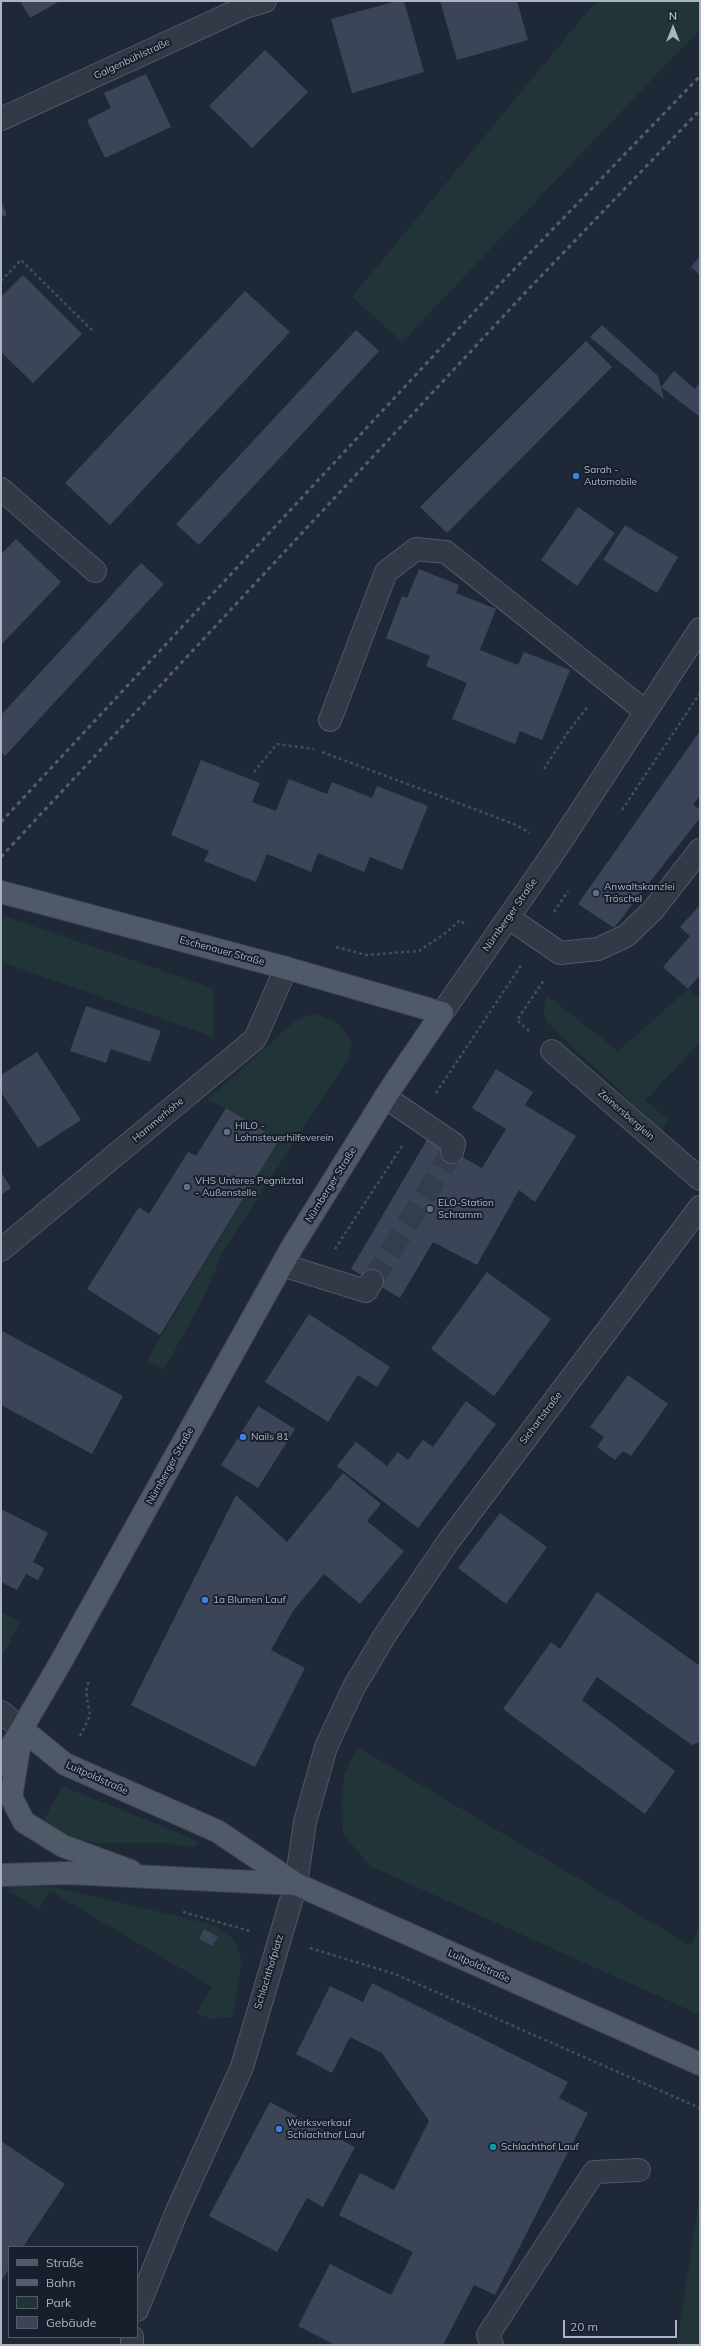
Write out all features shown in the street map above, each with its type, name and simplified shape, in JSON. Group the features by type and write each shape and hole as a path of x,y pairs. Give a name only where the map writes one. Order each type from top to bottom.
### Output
{"main road":[{"name":"Eschenauer Straße","path":"1,892 286,968 442,1013"},
{"name":"Nürnberger Straße","path":"1,1764 282,1265 385,1097 442,1013"},
{"name":"Luitpoldstraße","path":"147,1877 63,1846 24,1822 11,1797 22,1729 65,1764 217,1831 296,1884 700,2064"},
{"name":"Luitpoldstraße","path":"1,1875 69,1873 296,1884"}],"street":[{"name":"Galgenbühlstraße","path":"1,119 250,3"},
{"path":"1,489 94,571"},
{"path":"330,720 386,572 416,549 446,552 645,711"},
{"name":"Nürnberger Straße","path":"442,1013 556,849 700,629"},
{"path":"509,918 539,937 560,953 598,949 626,936 653,910 700,850"},
{"name":"Hammerhöhe","path":"1,1250 255,1039 286,968"},
{"name":"Zainersberglein","path":"552,1051 700,1179"},
{"path":"385,1097 454,1144 452,1152"},
{"name":"Sichartstraße","path":"387,1632 448,1542 700,1207"},
{"path":"282,1265 366,1291 372,1281"},
{"name":"Schlachthofplatz","path":"138,2308 177,2211 242,2067 296,1884 305,1822 326,1746 354,1687 387,1632"},
{"path":"1,1712 22,1729"},
{"path":"492,2345 488,2334 594,2172 639,2170"}],"path":[{"path":"1,280 21,260 94,332"},
{"path":"544,769 568,732 609,682"},
{"path":"620,813 700,693"},
{"path":"254,772 277,744 312,748 514,824 556,849"},
{"path":"317,1276 569,890"},
{"path":"366,955 419,951 460,920 490,942"},
{"path":"546,976 517,1020 552,1051"},
{"path":"65,1764 90,1716 86,1692 90,1672"},
{"path":"177,1910 395,1974 700,2108"}],"green space":[{"path":"596,1 700,1 700,29 402,342 352,297"},
{"path":"1,915 213,988 214,1037 1,962"},
{"path":"688,989 700,999 700,1042 645,1101 668,1119 662,1131 548,1023 543,1009 547,995 618,1051"},
{"path":"316,1014 337,1023 352,1041 348,1060 223,1251 205,1295 164,1370 147,1360 279,1140 226,1108 207,1100 294,1022 305,1016"},
{"path":"1,1612 20,1621 1,1660"},
{"path":"358,1747 691,1946 700,1924 700,2015 370,1866 343,1834 342,1804 344,1774"},
{"path":"62,1786 200,1843 192,1848 170,1843 94,1843 70,1836 44,1820"},
{"path":"14,1886 54,1887 215,1925 234,1939 242,1960 233,2017 210,2019 196,2013 212,1987 50,1891 39,1909 8,1891"},
{"path":"700,2191 700,2345 677,2345"}],"building":[{"path":"20,1 60,1 30,18"},
{"path":"397,1 404,1 424,72 352,93 331,19"},
{"path":"440,1 517,1 528,40 457,60"},
{"path":"265,50 308,92 252,148 209,106"},
{"path":"146,74 171,127 105,158 87,120 111,108 104,93"},
{"path":"1,201 7,215 1,217"},
{"path":"700,256 700,275 691,267"},
{"path":"23,275 82,334 33,383 1,352 1,297"},
{"path":"245,291 290,332 110,525 65,483"},
{"path":"602,325 658,376 664,399 590,337"},
{"path":"356,330 379,351 199,545 176,524"},
{"path":"586,341 612,367 447,533 420,507"},
{"path":"674,371 695,389 700,382 700,417 661,387"},
{"path":"578,507 615,533 577,586 541,560"},
{"path":"625,525 678,557 657,593 603,560"},
{"path":"16,539 61,582 1,645 1,554"},
{"path":"141,563 164,584 5,756 1,752 1,715"},
{"path":"419,569 459,585 456,593 496,609 480,650 518,665 524,652 570,670 542,740 520,731 515,744 452,719 467,683 426,666 430,656 386,638 402,596 407,598"},
{"path":"700,731 700,795 693,805 700,809 700,818 614,928 578,904"},
{"path":"201,760 260,783 252,802 276,811 289,779 327,794 332,782 372,798 377,786 428,806 402,870 370,857 364,872 318,853 311,872 267,854 256,882 204,861 209,851 171,835"},
{"path":"700,905 700,975 688,989 663,967 690,936 680,927"},
{"path":"86,1006 161,1031 150,1062 111,1049 106,1063 70,1051"},
{"path":"37,1052 81,1120 38,1148 1,1092 1,1075"},
{"path":"496,1069 533,1092 525,1105 576,1136 535,1202 519,1190 477,1265 433,1242 400,1298 351,1269 428,1138 482,1168 506,1129 472,1108"},
{"path":"226,1108 279,1140 160,1335 87,1289 139,1207 149,1214 188,1152 196,1156"},
{"path":"1,1172 11,1188 1,1195"},
{"path":"487,1272 551,1319 494,1396 431,1349"},
{"path":"309,1314 390,1367 377,1387 358,1375 328,1422 265,1382"},
{"path":"2,1331 123,1396 92,1454 1,1405"},
{"path":"628,1375 668,1404 631,1456 623,1451 615,1460 597,1447 604,1437 590,1427"},
{"path":"466,1401 496,1424 418,1528 337,1466 356,1442 387,1466 398,1452 408,1460 423,1440 433,1447"},
{"path":"258,1406 295,1429 258,1488 221,1465"},
{"path":"343,1473 381,1504 367,1521 404,1551 360,1604 324,1574 293,1611 271,1650 305,1668 255,1767 131,1705 236,1495 287,1542"},
{"path":"1,1509 48,1533 33,1562 44,1568 38,1580 26,1574 17,1590 1,1582"},
{"path":"500,1513 547,1547 506,1604 458,1568"},
{"path":"597,1592 700,1666 700,1742 692,1745 597,1677 582,1700 675,1771 645,1814 503,1709 551,1642 560,1649"},
{"path":"204,1929 218,1937 212,1946 199,1939"},
{"name":"Schlachthof Lauf","path":"372,1983 568,2082 559,2098 588,2113 495,2295 474,2285 443,2345 335,2345 298,2326 330,2264 391,2295 413,2252 339,2215 360,2173 394,2190 429,2121 382,2053 350,2037 332,2073 296,2054 330,1986 363,2002"},
{"path":"270,2102 355,2147 323,2207 307,2198 277,2252 209,2216"},
{"path":"1,2141 65,2184 24,2246 8,2246 8,2270 1,2281"}],"tunnel":[{"path":"372,1281 452,1152"}],"railway":[{"path":"1,822 501,283 700,76"},
{"path":"1,857 524,294 700,110"}],"place":[{"name":"Sarah - Automobile","path":"576,476"},
{"name":"Anwaltskanzlei Tröschel","path":"596,893"},
{"name":"HILO - Lohnsteuerhilfeverein","path":"227,1132"},
{"name":"VHS Unteres Pegnitztal - Außenstelle","path":"187,1187"},
{"name":"ELO-Station Schramm","path":"430,1209"},
{"name":"Nails 81","path":"243,1437"},
{"name":"1a Blumen Lauf","path":"205,1600"},
{"name":"Werksverkauf Schlachthof Lauf","path":"279,2129"},
{"name":"Schlachthof Lauf","path":"493,2147"}]}
